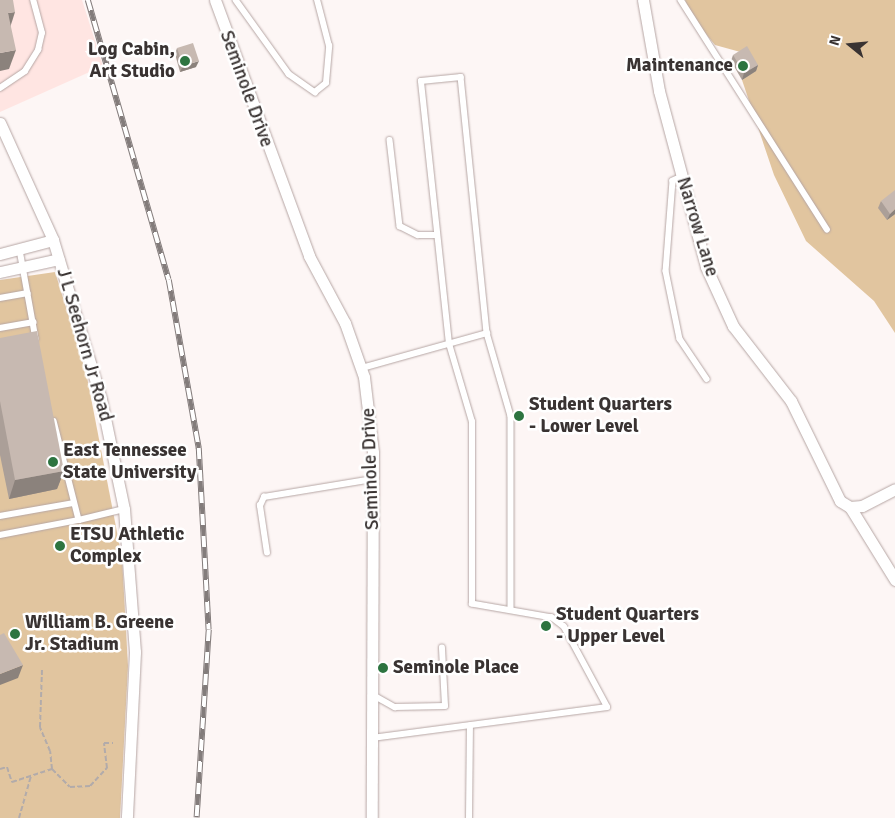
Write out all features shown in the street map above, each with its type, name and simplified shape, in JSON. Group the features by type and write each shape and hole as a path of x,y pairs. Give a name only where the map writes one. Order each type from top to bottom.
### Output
{"street":[{"name":"Seminole Drive","path":"215,0 309,256 345,323 362,368 372,427 372,818"},
{"name":"Narrow Lane","path":"643,0 659,91 706,267 733,326 782,387 801,418 831,489 850,507 895,580"},
{"name":"J L Seehorn Jr Road","path":"0,123 26,173 53,240 101,399 124,509 135,652 127,818"},
{"path":"0,254 53,240"},
{"path":"0,272 59,259"},
{"path":"850,507 876,502 894,493"}],"lane":[{"path":"0,88 25,71 38,50 42,33 32,0"},
{"path":"236,0 289,74 315,92 326,83 328,46 316,0"},
{"path":"680,0 827,229"},
{"path":"372,738 606,707 564,627 552,618 511,609 472,604 472,422 449,344 421,81 461,77 487,333 511,416 511,609"},
{"path":"390,140 400,226 418,235 437,234"},
{"path":"682,177 673,182 666,272 680,339 706,379"},
{"path":"20,250 38,346"},
{"path":"0,298 28,293"},
{"path":"0,328 33,322"},
{"path":"362,368 487,333"},
{"path":"51,408 79,520"},
{"path":"267,553 260,506 264,497 373,479"},
{"path":"0,516 74,503"},
{"path":"0,535 79,520 124,509"},
{"path":"373,696 395,707 446,706 442,648"},
{"path":"469,818 470,726"}],"path":[{"path":"42,669 40,727 50,751 52,770 67,785 90,786 106,768 104,743 113,742"},
{"path":"0,769 7,767 12,782 52,770"},
{"path":"19,818 31,776"}],"shaded area":[{"path":"0,0 82,0 103,66 0,112"},
{"path":"685,0 895,0 895,333 874,301 806,241 774,175 742,80 755,71 744,53 715,45 692,17"},
{"name":"ETSU Athletic Complex","path":"55,272 86,372 122,558 128,666 120,818 0,818 0,280"}],"building":[{"path":"0,0 13,0 15,12 8,13 16,50 0,53"},
{"path":"193,43 199,61 183,66 177,48"},
{"path":"747,46 758,65 744,73 733,55"},
{"path":"895,190 895,209 890,214 881,201"},
{"path":"37,331 64,471 15,480 0,401 0,338"},
{"path":"4,633 23,665 0,674 0,635"}],"railway":[{"path":"88,0 169,280 199,448 209,630 197,818"}],"place":[{"name":"Log Cabin, Art Studio","path":"185,61"},
{"name":"Maintenance","path":"743,66"},
{"name":"Student Quarters - Lower Level","path":"519,416"},
{"name":"East Tennessee State University","path":"53,462"},
{"name":"ETSU Athletic Complex","path":"60,546"},
{"name":"Student Quarters - Upper Level","path":"546,626"},
{"name":"William B. Greene Jr. Stadium","path":"15,634"},
{"name":"Seminole Place","path":"383,668"}]}
